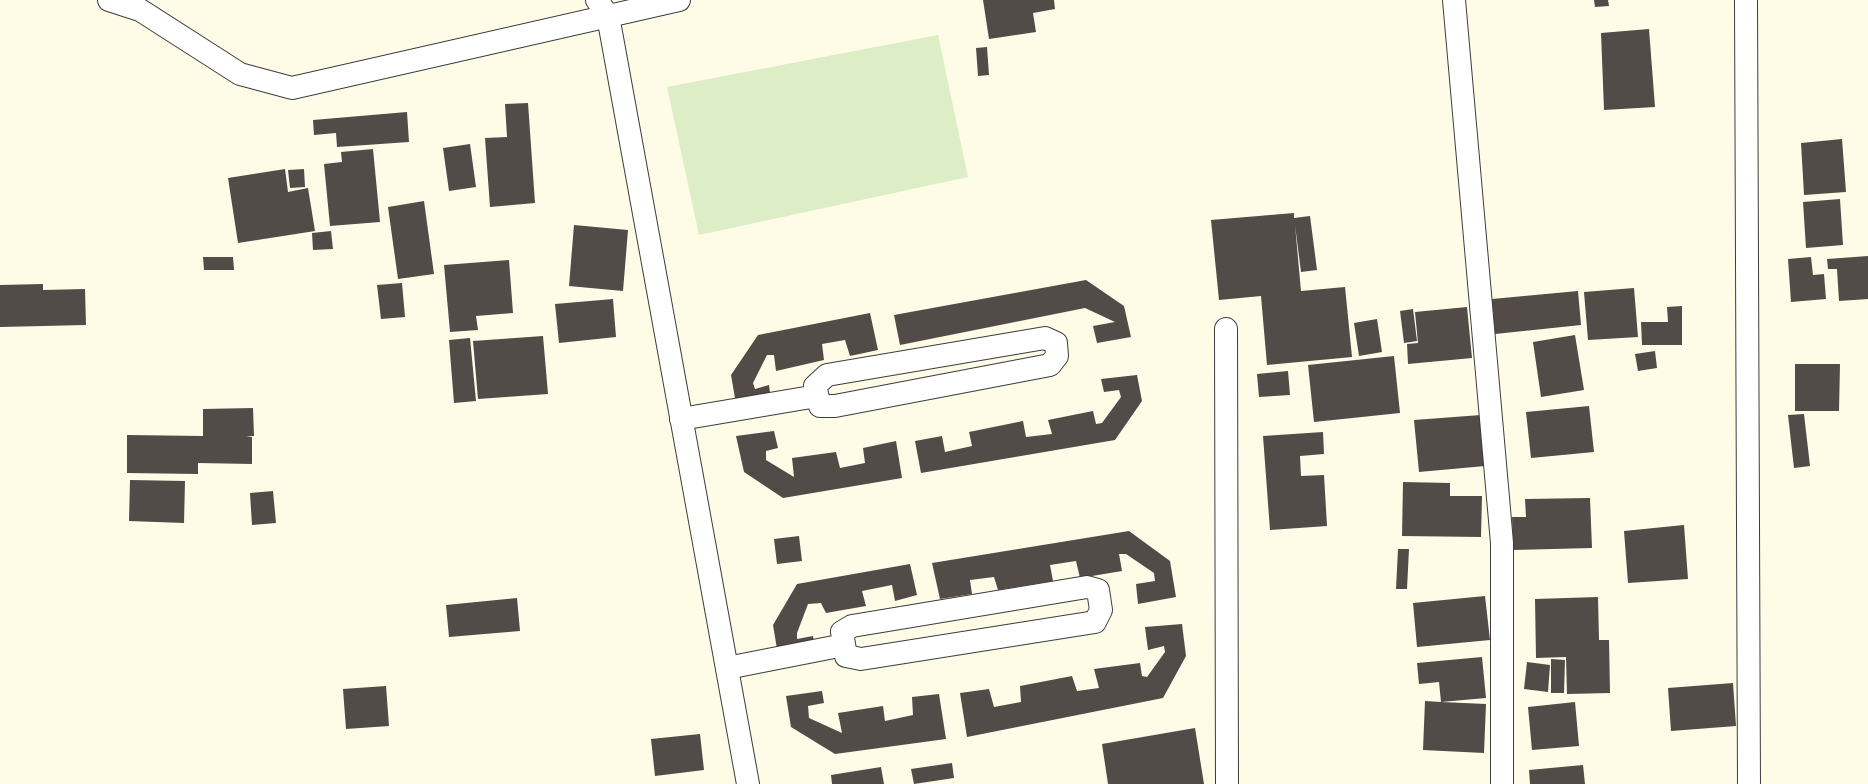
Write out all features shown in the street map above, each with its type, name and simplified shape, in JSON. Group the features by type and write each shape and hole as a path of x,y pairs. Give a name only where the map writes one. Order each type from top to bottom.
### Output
{"street":[{"path":"109,0 140,10 240,74 292,88 603,8 680,0"},
{"path":"1454,0 1502,542 1502,784"},
{"path":"1746,0 1749,784"},
{"path":"603,8 748,784"},
{"path":"1226,329 1227,784"},
{"path":"1045,338 1056,344 1057,356 1050,365 835,406 820,406 817,396 815,386 827,375 1045,338"},
{"path":"681,419 817,396"},
{"path":"1087,587 1098,590 1101,610 1095,622 861,659 846,656 844,646 842,632 852,626 1087,587"},
{"path":"727,668 844,646"}],"green space":[{"path":"938,35 968,177 699,235 667,87"}],"building":[{"path":"983,0 1054,0 1055,9 1033,13 1036,32 989,39"},
{"path":"1594,0 1608,0 1609,6 1595,7"},
{"path":"1649,29 1655,107 1604,110 1601,33"},
{"path":"987,47 989,75 978,76 976,48"},
{"path":"528,103 535,203 490,207 485,138 507,137 505,104"},
{"path":"407,112 409,142 337,147 336,133 314,135 313,120"},
{"path":"1842,139 1846,192 1804,195 1801,143"},
{"path":"470,144 476,187 449,191 443,148"},
{"path":"373,149 380,222 330,226 324,164 342,162 341,152"},
{"path":"285,169 288,192 308,188 315,231 238,243 228,178"},
{"path":"304,169 305,187 290,188 288,170"},
{"path":"1840,199 1843,245 1806,248 1803,202"},
{"path":"424,201 434,274 398,279 388,207"},
{"path":"1294,213 1294,218 1310,216 1317,270 1301,272 1295,225 1301,291 1345,287 1352,357 1267,365 1261,296 1219,300 1211,220"},
{"path":"574,225 628,230 623,291 569,286"},
{"path":"331,231 333,249 313,250 312,233"},
{"path":"1868,256 1868,299 1839,301 1837,269 1828,269 1827,259"},
{"path":"203,257 233,257 234,270 204,270"},
{"path":"1811,257 1813,275 1824,274 1826,299 1791,302 1788,259"},
{"path":"509,260 513,313 476,316 478,330 450,332 444,265"},
{"path":"1086,280 1124,306 1131,337 1097,343 1093,326 1115,322 1085,308 900,345 894,315"},
{"path":"402,283 405,317 381,319 377,285"},
{"path":"43,284 43,290 85,289 86,325 0,327 0,285"},
{"path":"1634,288 1638,337 1588,340 1584,292"},
{"path":"1578,291 1581,325 1495,334 1492,299"},
{"path":"613,299 616,337 559,343 555,304"},
{"path":"1682,306 1682,345 1642,345 1641,322 1668,322 1667,307"},
{"path":"1467,307 1472,358 1408,364 1407,344 1418,343 1415,312"},
{"path":"1413,309 1417,341 1404,343 1400,311"},
{"path":"870,313 878,350 850,356 845,340 822,344 824,360 776,371 774,355 767,355 753,383 755,389 769,385 771,400 736,404 731,375 758,335"},
{"path":"1377,319 1382,352 1359,356 1354,323"},
{"path":"1575,335 1584,390 1541,397 1533,342"},
{"path":"543,336 548,394 478,399 473,341"},
{"path":"470,338 476,401 454,403 449,340"},
{"path":"1655,351 1657,368 1638,371 1635,354"},
{"path":"1394,356 1400,413 1314,422 1308,365"},
{"path":"1795,364 1840,364 1839,411 1795,411"},
{"path":"1288,371 1290,395 1259,397 1257,374"},
{"path":"1137,375 1142,401 1115,440 921,473 915,441 942,436 945,452 972,446 969,432 1023,421 1026,437 1052,434 1048,420 1093,411 1096,424 1102,423 1121,397 1119,390 1104,392 1101,379"},
{"path":"1589,406 1594,452 1531,458 1526,412"},
{"path":"253,408 254,436 246,436 252,437 252,464 198,463 198,474 127,473 127,435 203,436 203,409"},
{"path":"1804,414 1810,466 1794,468 1788,415"},
{"path":"1481,415 1485,466 1419,472 1414,420"},
{"path":"774,431 778,448 766,451 766,460 794,477 792,458 836,452 840,468 865,463 863,448 896,441 902,478 783,498 744,472 736,436"},
{"path":"1323,432 1324,454 1300,456 1301,476 1324,475 1327,526 1270,530 1263,436"},
{"path":"130,480 185,481 184,523 129,521"},
{"path":"1403,482 1450,483 1450,496 1482,496 1481,537 1402,536"},
{"path":"273,491 276,523 252,525 250,493"},
{"path":"1590,498 1592,548 1513,550 1512,517 1526,517 1525,499"},
{"path":"1684,525 1688,579 1628,583 1624,531"},
{"path":"1129,531 1170,561 1176,597 1138,604 1136,584 1155,581 1154,573 1126,554 1119,554 1122,571 1080,578 1076,561 1050,565 1053,581 998,590 994,577 970,580 972,594 940,599 932,563"},
{"path":"799,536 802,561 777,564 774,539"},
{"path":"1398,549 1409,549 1407,589 1396,589"},
{"path":"910,564 917,595 895,601 892,585 862,591 866,606 826,613 821,603 808,604 797,633 797,639 813,636 815,647 778,655 773,625 797,584"},
{"path":"1485,596 1490,640 1417,647 1413,603"},
{"path":"1598,597 1599,640 1609,640 1610,693 1567,694 1566,657 1536,658 1535,599"},
{"path":"517,598 520,631 449,637 446,605"},
{"path":"1182,624 1186,656 1163,698 967,737 960,693 989,689 994,707 1021,702 1020,686 1072,676 1077,691 1099,688 1094,669 1140,663 1142,676 1147,677 1165,652 1164,646 1148,650 1145,627"},
{"path":"1482,657 1486,698 1441,702 1439,682 1419,684 1417,663"},
{"path":"1551,659 1565,660 1564,693 1551,693"},
{"path":"1527,662 1550,665 1548,692 1524,689"},
{"path":"1733,683 1736,726 1671,731 1668,688"},
{"path":"386,686 389,726 346,729 343,689"},
{"path":"822,691 824,703 808,706 809,718 842,733 838,713 883,706 885,721 913,715 912,697 939,694 946,739 835,754 791,727 786,696"},
{"path":"1425,701 1486,704 1484,753 1423,750"},
{"path":"1575,702 1579,746 1532,750 1528,707"},
{"path":"1195,728 1204,784 1108,784 1102,744"},
{"path":"700,734 704,770 655,776 651,739"},
{"path":"952,763 954,778 914,784 911,769"},
{"path":"1583,765 1585,784 1530,784 1529,770"},
{"path":"881,767 884,784 832,784 831,775"}]}
